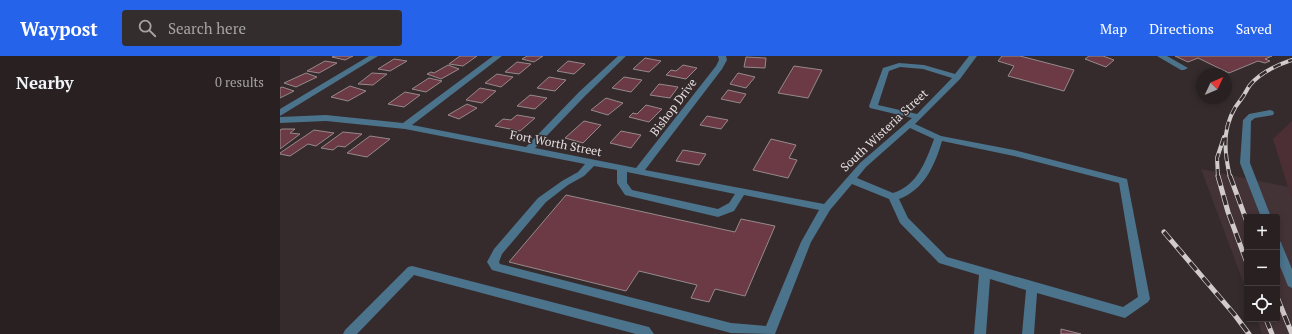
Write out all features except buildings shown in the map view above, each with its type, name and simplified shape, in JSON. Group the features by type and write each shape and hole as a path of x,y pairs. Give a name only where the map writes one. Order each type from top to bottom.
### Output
{"street":[{"path":"280,113 374,56"},
{"path":"405,126 498,56"},
{"path":"528,150 582,94 622,56"},
{"name":"Bishop Drive","path":"639,172 719,67 723,60 722,56"},
{"name":"South Wisteria Street","path":"770,333 806,242 826,208 863,165 918,118 957,76 972,56"},
{"path":"1161,56 1184,68"},
{"path":"918,118 873,106 886,70 899,65 924,67 957,76"},
{"path":"1265,214 1245,163 1245,150 1247,120 1252,116 1270,113"},
{"name":"Fort Worth Street","path":"280,120 326,118 405,126 826,208"},
{"path":"850,179 893,197 904,220 943,260 1125,313 1144,299 1124,181 1014,153 939,138 910,124"},
{"path":"893,197 907,192 919,180 935,150 939,138"},
{"path":"592,162 581,174 565,183 542,200 498,252 493,262 496,267 731,328 770,333"},
{"path":"622,168 622,183 629,193 718,212 728,210 735,205 742,191"},
{"path":"1279,250 1292,283"},
{"path":"349,334 412,270 645,331 648,334"},
{"path":"980,334 985,273"},
{"path":"1028,334 1032,287"}],"shaded area":[{"path":"1292,121 1292,196 1273,139"},
{"path":"1201,169 1288,187 1292,196 1292,334 1262,334 1258,322 1280,322 1280,214 1244,214 1244,284"}],"railway":[{"path":"1230,177 1225,145 1228,126 1235,107 1254,81 1264,73 1292,60"},
{"path":"1218,177 1217,158 1224,137"},
{"path":"1218,176 1228,212 1244,255"},
{"path":"1230,176 1244,214"},
{"path":"1164,232 1234,314 1249,334"},
{"path":"1280,304 1292,334"},
{"path":"1267,322 1272,334"}]}
